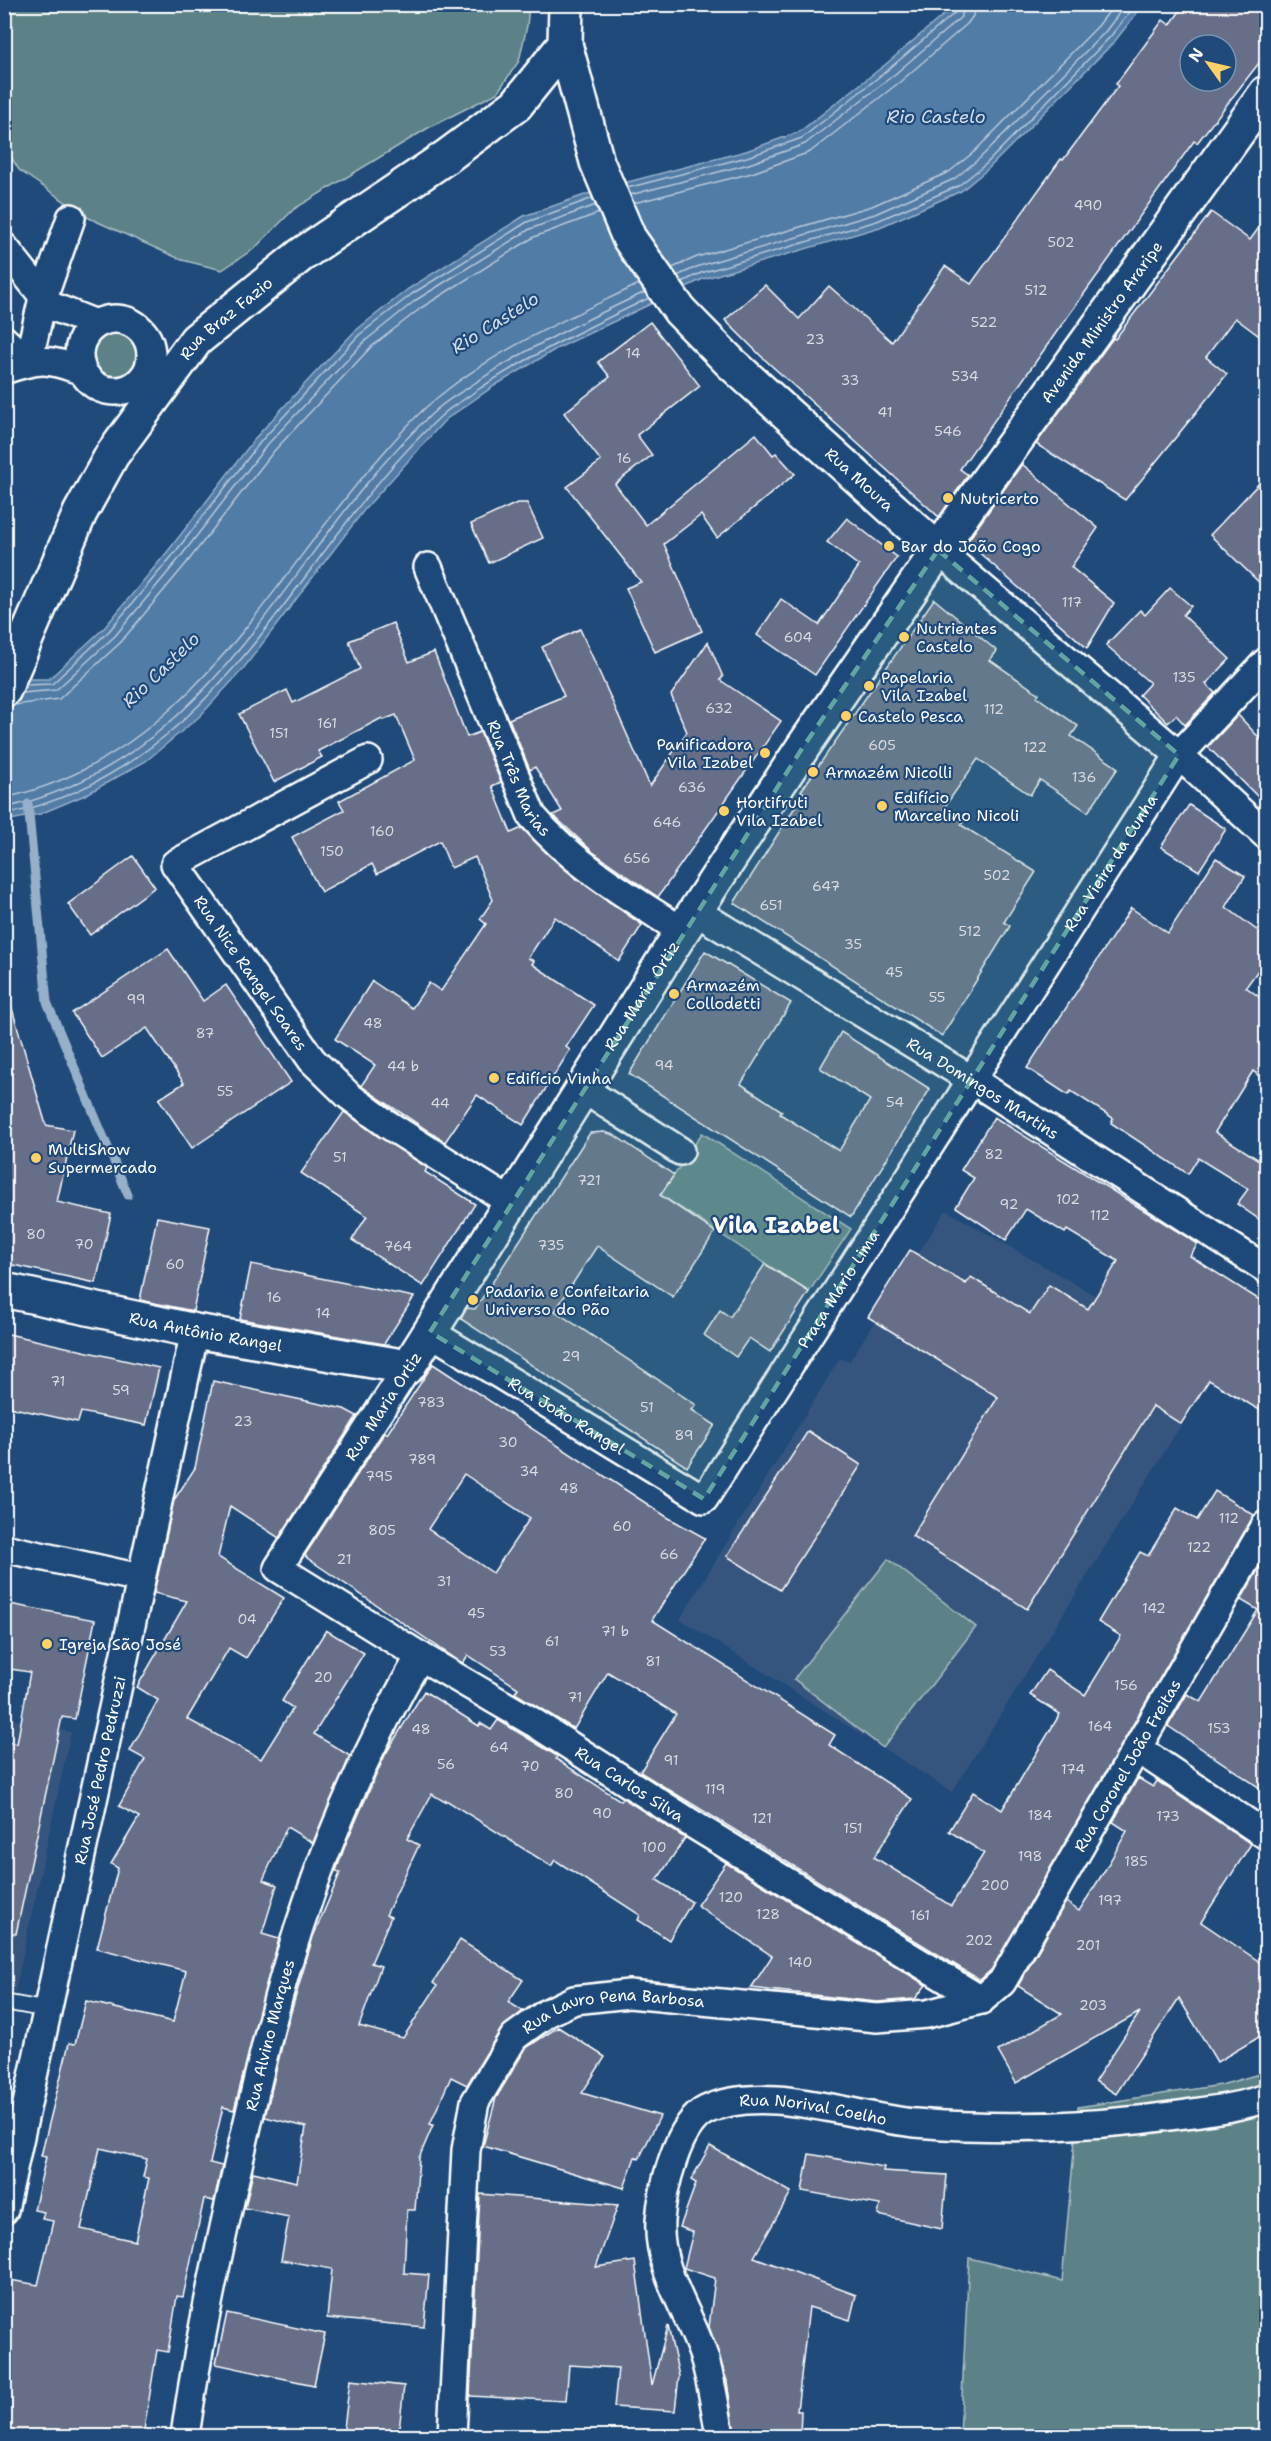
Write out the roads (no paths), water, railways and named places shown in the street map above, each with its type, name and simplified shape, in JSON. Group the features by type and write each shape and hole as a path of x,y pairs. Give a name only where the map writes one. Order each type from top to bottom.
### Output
{"main road":[{"name":"Rua Moura","path":"571,19 597,162 629,238 680,311 731,363 938,550"},
{"name":"Rua Braz Fazio","path":"4,690 80,513 112,455 135,401 196,340 301,255 446,157 516,105 571,19"},
{"name":"Avenida Ministro Araripe","path":"938,550 1266,93"},
{"name":"Rua Maria Ortiz","path":"408,1367 688,921 803,747 938,550"},
{"name":"Rua Antônio Rangel","path":"4,1290 195,1330 408,1367"}],"street":[{"path":"16,366 71,218"},
{"path":"4,247 42,298 60,311 96,324 119,319 130,322 147,338 151,348 148,370 135,401 95,386 82,371 78,355 81,342 96,324"},
{"path":"4,340 16,366"},
{"path":"151,348 196,340"},
{"path":"16,366 52,360 82,371"},
{"name":"Rua Moura","path":"938,550 1179,755 1266,835"},
{"name":"Rua Três Marias","path":"428,567 532,816 556,844 587,869 688,921"},
{"name":"Rua Vieira da Cunha","path":"972,1080 1179,755 1266,662"},
{"name":"Rua Nice Rangel Soares","path":"368,760 175,864 312,1060 349,1096 387,1124 512,1203"},
{"name":"Rua Domingos Martins","path":"688,921 972,1080 1266,1269"},
{"name":"Praça Mário Lima","path":"704,1499 972,1080"},
{"path":"583,1089 680,1151"},
{"name":"Rua José Pedro Pedruzzi","path":"4,2210 195,1330"},
{"name":"Rua João Rangel","path":"430,1332 704,1499"},
{"name":"Rua Maria Ortiz","path":"278,1568 408,1367"},
{"name":"Rua Coronel João Freitas","path":"981,2000 1002,1982 1266,1525"},
{"path":"4,1548 140,1578"},
{"name":"Rua Carlos Silva","path":"278,1568 420,1656 533,1722 694,1825 981,2000"},
{"name":"Rua Alvino Marques","path":"185,2436 214,2270 270,2027 312,1892 336,1830 394,1700 420,1656"},
{"path":"1138,1749 1266,1835"},
{"name":"Rua Lauro Pena Barbosa","path":"452,2436 466,2150 475,2102 514,2037 547,2013 574,2000 628,1994 877,2018 927,2014 981,2000"},
{"name":"Rua Norival Coelho","path":"720,2436 705,2360 688,2314 666,2269 660,2223 665,2188 678,2147 689,2126 705,2110 752,2101 798,2102 913,2123 1055,2125 1145,2120 1245,2105 1266,2098"}],"lane":[{"path":"4,2002 48,2010"}],"water":[{"name":"Rio Castelo","path":"955,5 1143,5 1115,41 989,168 961,191 880,227 703,279 556,349 494,386 445,420 364,510 243,669 200,716 146,761 85,795 40,814 5,821 4,684 19,679 49,679 105,627 168,551 257,436 355,331 408,289 524,216 605,188 746,151 799,132 886,64"}],"waterway":[{"path":"28,804 47,1002 128,1195"}],"place":[{"name":"Nutricerto","path":"948,498"},
{"name":"Bar do João Cogo","path":"889,546"},
{"name":"Nutrientes Castelo","path":"904,637"},
{"name":"Papelaria Vila Izabel","path":"869,686"},
{"name":"Castelo Pesca","path":"846,716"},
{"name":"Panificadora Vila Izabel","path":"765,753"},
{"name":"Armazém Nicolli","path":"813,772"},
{"name":"Edifício Marcelino Nicoli","path":"882,806"},
{"name":"Hortifruti Vila Izabel","path":"724,811"},
{"name":"Armazém Collodetti","path":"674,994"},
{"name":"Edifício Vinha","path":"494,1078"},
{"name":"MultiShow Supermercado","path":"36,1158"},
{"name":"Padaria e Confeitaria Universo do Pão","path":"473,1300"},
{"name":"Igreja São José","path":"47,1644"}],"district":[{"name":"Vila Izabel","path":"776,1225"}]}
